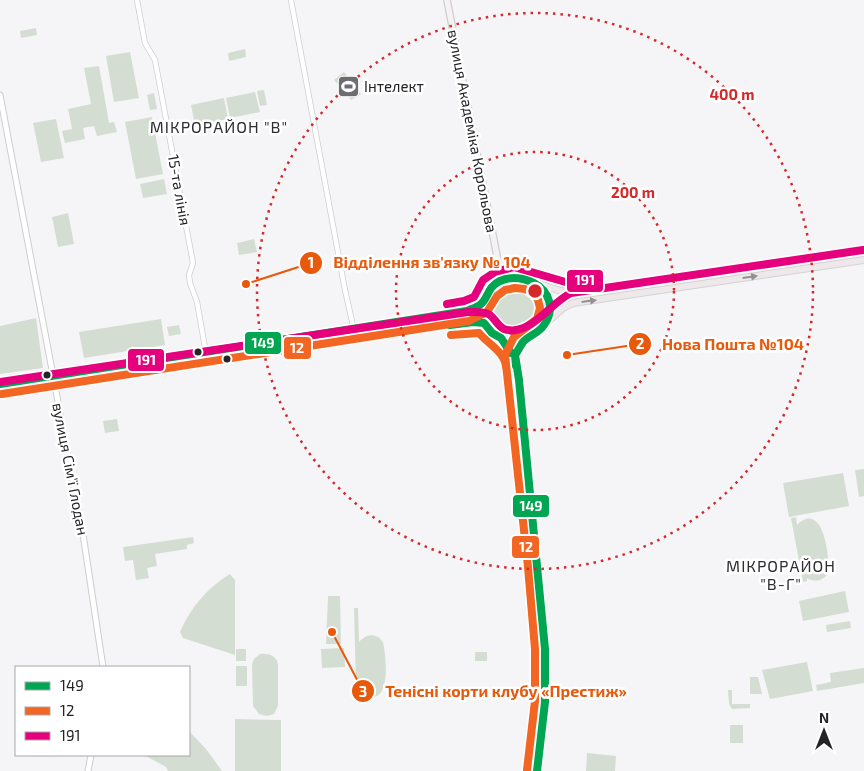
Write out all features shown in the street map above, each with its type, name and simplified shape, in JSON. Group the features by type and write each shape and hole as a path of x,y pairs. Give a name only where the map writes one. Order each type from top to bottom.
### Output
{"main road":[{"name":"вулиця Академіка Корольова","path":"447,0 498,261 493,285"},
{"path":"498,261 515,277 574,293 864,250"},
{"path":"515,355 528,338 542,330 547,322 563,308 573,303 864,260"},
{"path":"515,277 499,281 486,293 481,304 481,316 492,333 501,338 515,355 519,380 545,649 545,702 537,771"},
{"path":"539,284 548,295 550,303 547,322"},
{"path":"0,384 467,312 481,304"},
{"path":"0,392 469,322 484,323"},
{"path":"501,338 528,338"},
{"path":"206,352 207,361"}],"street":[{"name":"15-та лінія","path":"137,0 145,43 155,60 193,263 189,275 190,283 197,302 206,352"},
{"path":"291,0 345,290 356,339"},
{"name":"вулиця Сім'ї Глодан","path":"0,95 83,534 103,666"},
{"path":"88,771 91,756"}],"shaded area":[{"path":"36,28 37,35 21,38 20,31"},
{"path":"245,49 246,57 229,61 228,53"},
{"path":"130,52 139,98 114,102 106,56"},
{"path":"99,66 109,123 114,122 117,132 97,136 94,126 83,128 85,139 65,143 62,131 72,129 68,109 91,104 84,68"},
{"name":"Інтелект","path":"344,72 361,94 351,100 334,80"},
{"path":"264,90 267,105 260,106 257,91"},
{"path":"255,92 260,112 230,118 226,98"},
{"path":"154,93 157,109 150,110 147,95"},
{"path":"224,98 228,119 195,125 191,105"},
{"path":"152,117 163,174 136,179 125,122"},
{"path":"56,119 64,158 41,162 33,123"},
{"path":"164,179 167,194 143,198 140,184"},
{"path":"68,213 74,244 58,247 52,217"},
{"path":"254,239 257,252 239,255 237,243"},
{"path":"486,274 493,274 476,299 476,289"},
{"path":"515,283 529,287 540,296 544,302 544,315 538,325 530,330 517,334 504,333 493,329 487,321 484,312 485,302 491,293 501,287"},
{"path":"36,318 43,368 0,374 0,326"},
{"path":"161,319 165,345 84,358 79,332"},
{"path":"179,325 181,334 169,336 167,327"},
{"path":"347,332 347,334 211,356 211,354"},
{"path":"197,356 198,358 60,379 60,377"},
{"path":"117,419 119,431 105,433 103,421"},
{"path":"864,469 864,496 859,497 855,470"},
{"path":"843,473 849,506 789,517 783,483"},
{"path":"796,517 797,525 806,519 813,519 819,524 823,533 828,554 829,571 820,580 807,578 807,581 803,582 791,518"},
{"path":"193,537 194,543 187,545 187,549 155,554 157,566 147,568 149,578 136,580 133,560 125,561 123,547"},
{"path":"230,574 235,580 235,655 183,638 180,632 200,599 214,585"},
{"path":"845,591 849,612 803,621 799,601"},
{"path":"328,596 340,596 341,644 326,644"},
{"path":"354,608 358,608 359,642 365,637 374,635 383,642 386,675 382,691 377,696 367,696 360,686 356,686"},
{"path":"850,621 851,628 827,632 826,625"},
{"path":"344,648 345,667 322,668 321,649"},
{"path":"236,649 246,649 246,661 236,661"},
{"path":"475,652 487,652 487,661 475,661"},
{"path":"260,654 271,655 278,664 278,706 274,714 267,716 259,714 253,706 252,664 254,659"},
{"path":"807,662 813,691 770,699 762,670"},
{"path":"236,666 247,666 247,686 236,686"},
{"path":"864,668 864,683 817,691 816,685 831,682 830,673"},
{"path":"750,677 758,677 762,694 750,694"},
{"path":"728,690 732,690 732,704 750,704 750,708 732,709 729,704"},
{"path":"235,719 281,720 281,771 235,771"},
{"path":"730,725 743,725 743,743 730,743"},
{"path":"190,732 206,749 222,771 168,771 166,767 146,756 190,756"},
{"path":"587,753 616,756 615,771 586,771"}],"transit line":[{"name":"191","path":"0,382 468,312 488,314 504,329 522,329 571,293 863,250"},
{"name":"191","path":"447,304 474,297 483,280 495,272 514,267 569,283 589,280"},
{"name":"149","path":"0,384 467,311 481,304 496,283 509,278 526,280 539,286 549,301 550,307 547,319 540,330 523,342 515,355 545,649 545,702 537,771"},
{"name":"12","path":"2,394 469,321 487,312 497,296 505,290 525,289 533,293 538,300 540,308 537,319 514,337 505,355 535,649 535,701 527,770"},
{"name":"149","path":"450,325 473,322 484,323 492,333 501,338 511,353 515,355 516,366"},
{"name":"12","path":"451,335 479,333 503,357 506,367"}],"place":[{"name":"Інтелект","path":"348,87"},
{"name":"Відділення зв'язку № 104","path":"246,284"},
{"name":"Нова Пошта №104","path":"567,355"},
{"name":"Тенісні корти клубу «Престиж»","path":"332,632"}],"district":[{"name":"МІКРОРАЙОН \"В\"","path":"219,127"},
{"name":"МІКРОРАЙОН \"В-Г\"","path":"781,575"}]}
